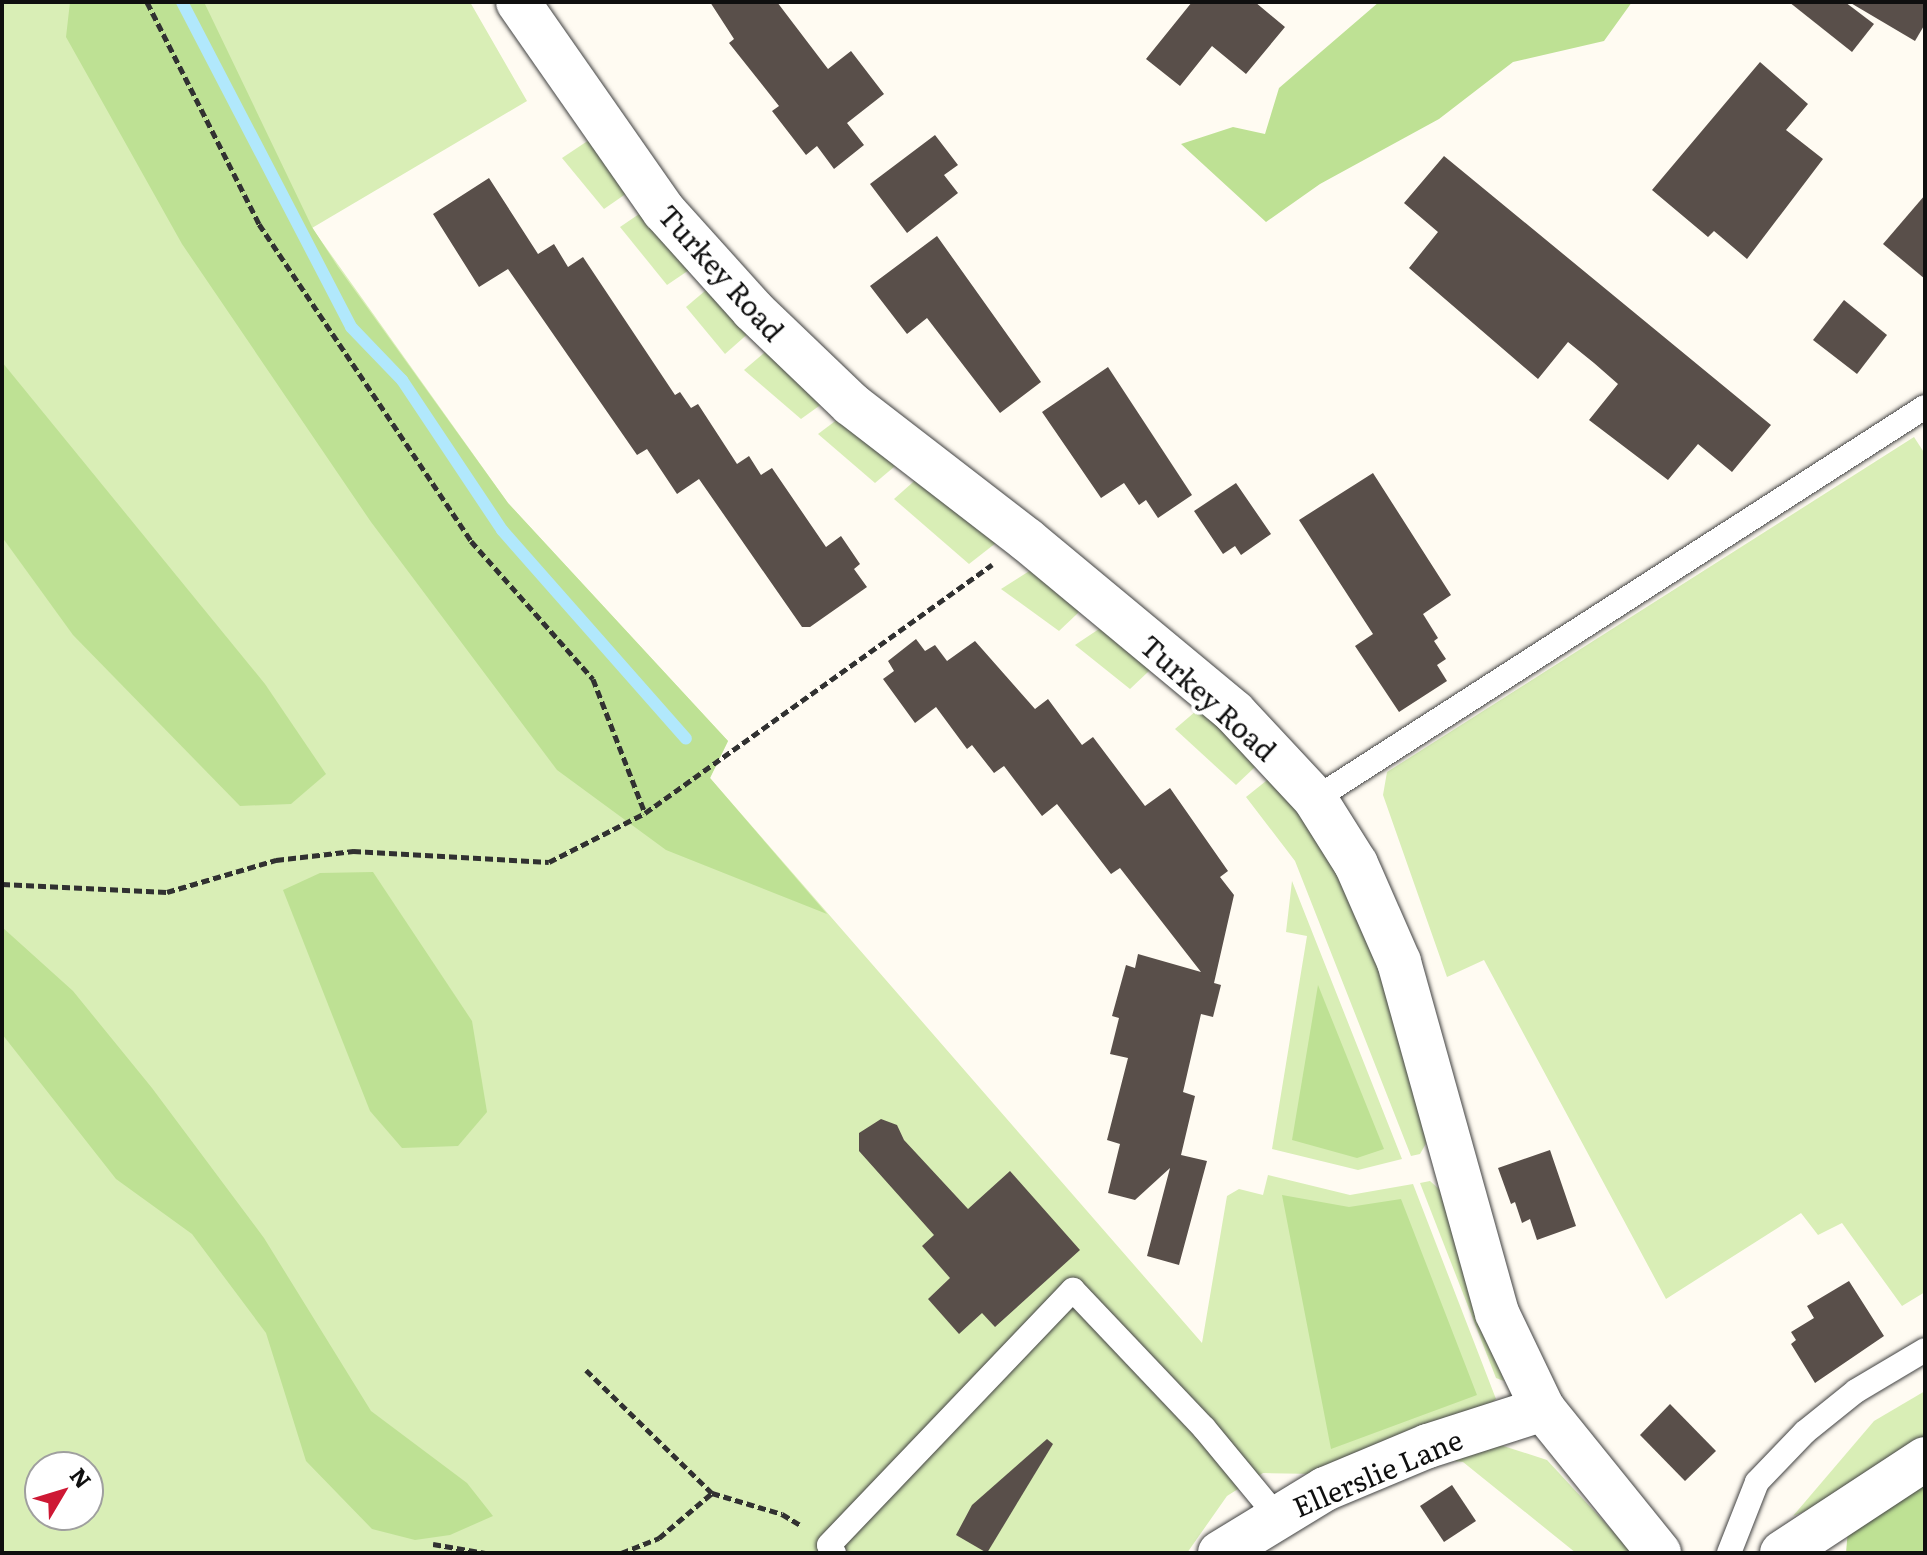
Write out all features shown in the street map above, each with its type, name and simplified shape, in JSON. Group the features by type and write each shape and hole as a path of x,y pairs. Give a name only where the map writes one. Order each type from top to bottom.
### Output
{"street":[{"name":"Turkey Road","path":"518,2 664,211 753,310 851,404 1027,540 1234,712 1315,799 1356,864 1399,962 1497,1313 1543,1409 1659,1553"},
{"name":"Ellerslie Lane","path":"1220,1553 1276,1515 1325,1489 1428,1446 1543,1409"},
{"path":"1782,1553 1925,1459"}],"lane":[{"path":"1315,799 1925,407"},
{"path":"832,1549 1073,1290 1204,1428 1276,1515"},
{"path":"1729,1553 1757,1482 1856,1391 1925,1350"}],"path":[{"path":"147,2 259,224 471,541 593,679 645,813"},
{"path":"2,884 167,892 276,860 353,851 549,862 645,813 1027,540"},
{"path":"586,1370 712,1493 782,1514 832,1549"},
{"path":"621,1553 659,1538 712,1493"},
{"path":"433,1544 485,1553"}],"green space":[{"path":"2,2 470,2 527,101 312,228 508,503 728,741 710,778 1202,1343 1227,1196 1239,1189 1263,1195 1268,1175 1350,1195 1413,1184 1496,1399 1483,1410 1317,1474 1263,1473 1227,1496 1187,1553 2,1553"},
{"path":"70,2 204,2 312,227 338,267 508,503 728,741 710,778 827,914 666,850 557,770 371,522 182,244 66,37"},
{"path":"1379,2 1632,2 1604,41 1513,62 1439,119 1320,184 1266,222 1181,144 1233,127 1265,134 1279,88"},
{"path":"589,140 630,191 604,209 562,158"},
{"path":"645,210 695,266 667,285 620,227"},
{"path":"712,285 751,331 725,354 686,307"},
{"path":"770,348 826,401 801,419 744,370"},
{"path":"2,362 265,684 326,774 291,804 240,806 73,635 2,537"},
{"path":"842,416 901,461 875,483 818,434"},
{"path":"1914,437 1925,454 1925,1292 1902,1306 1842,1223 1818,1235 1801,1213 1666,1299 1484,960 1447,977 1383,795 1387,772"},
{"path":"921,475 1001,539 969,564 894,499"},
{"path":"1034,568 1080,603 1078,613 1059,631 1001,589"},
{"path":"1105,625 1148,663 1149,671 1130,689 1075,645"},
{"path":"1196,711 1204,711 1255,767 1236,785 1175,729"},
{"path":"1271,777 1323,843 1384,970 1428,1140 1420,1154 1411,1156 1295,861 1246,797"},
{"path":"373,872 472,1021 487,1112 458,1146 402,1148 370,1111 283,890 320,873"},
{"path":"1292,881 1402,1159 1358,1170 1272,1149 1307,936 1286,932"},
{"path":"2,927 73,991 152,1088 264,1238 371,1411 467,1483 493,1516 450,1535 415,1540 372,1529 306,1461 266,1333 192,1234 116,1179 2,1034"},
{"path":"1318,985 1384,1149 1357,1158 1292,1140"},
{"path":"1430,1181 1439,1189 1504,1381 1496,1378 1420,1183"},
{"path":"1282,1195 1349,1207 1401,1199 1477,1395 1331,1449"},
{"path":"1925,1391 1925,1436 1822,1505 1793,1516 1874,1421"},
{"path":"1494,1443 1547,1460 1633,1553 1576,1553 1463,1462 1445,1460"},
{"path":"1925,1481 1925,1553 1846,1553 1848,1529"}],"building":[{"path":"710,2 777,2 828,69 851,51 884,94 847,123 864,145 834,169 817,146 806,155 772,111 779,106 729,43 734,39"},
{"path":"1192,2 1255,2 1285,27 1246,74 1212,46 1180,86 1146,59"},
{"path":"1789,2 1845,2 1874,24 1852,52"},
{"path":"1849,2 1925,2 1925,24 1915,41"},
{"path":"1760,62 1808,104 1786,130 1823,159 1747,259 1714,231 1708,237 1652,190"},
{"path":"935,135 958,165 944,175 958,193 907,233 870,184"},
{"path":"1444,156 1771,425 1732,472 1698,444 1668,480 1589,420 1618,384 1594,363 1568,342 1538,379 1409,268 1438,232 1404,203"},
{"path":"489,178 538,254 554,244 568,267 583,257 675,395 680,392 691,408 698,404 737,464 749,456 761,475 772,468 826,547 841,536 860,564 854,569 867,587 810,627 802,627 699,479 677,494 647,449 637,455 508,269 479,287 433,214"},
{"path":"1925,195 1925,279 1883,244"},
{"path":"937,236 1041,382 1000,413 927,318 907,334 870,286"},
{"path":"1844,300 1887,335 1857,374 1813,340"},
{"path":"1108,367 1192,495 1158,518 1146,500 1139,505 1124,483 1101,498 1042,412"},
{"path":"1373,473 1451,595 1423,614 1438,638 1434,641 1446,659 1437,665 1447,681 1399,712 1355,646 1373,634 1299,520"},
{"path":"1236,483 1271,534 1241,555 1235,546 1223,554 1194,511"},
{"path":"916,639 925,651 935,645 947,661 975,641 1035,709 1048,699 1082,745 1093,737 1145,806 1170,788 1228,871 1220,877 1234,895 1214,983 1221,985 1213,1017 1201,1014 1183,1092 1195,1096 1181,1155 1207,1161 1179,1265 1147,1256 1170,1168 1135,1200 1108,1193 1120,1144 1107,1140 1128,1058 1110,1054 1119,1018 1112,1016 1126,965 1135,968 1138,954 1201,972 1120,868 1111,874 1057,804 1042,816 1004,766 994,773 972,745 967,749 936,707 915,723 883,679 894,671 888,661"},
{"path":"881,1119 897,1125 904,1140 968,1209 1010,1171 1080,1250 995,1327 982,1313 959,1334 928,1299 950,1278 922,1246 934,1235 859,1151 859,1133"},
{"path":"1550,1150 1576,1226 1537,1240 1530,1219 1522,1223 1515,1202 1511,1204 1498,1168"},
{"path":"1849,1281 1884,1336 1815,1383 1791,1344 1796,1340 1791,1332 1814,1318 1807,1306"},
{"path":"1670,1404 1716,1451 1685,1481 1640,1435"},
{"path":"1047,1439 1053,1444 987,1553 956,1535 972,1505"},
{"path":"1452,1485 1476,1521 1444,1542 1420,1506"}],"waterway":[{"path":"182,2 351,327 402,380 502,530 686,739"}]}
